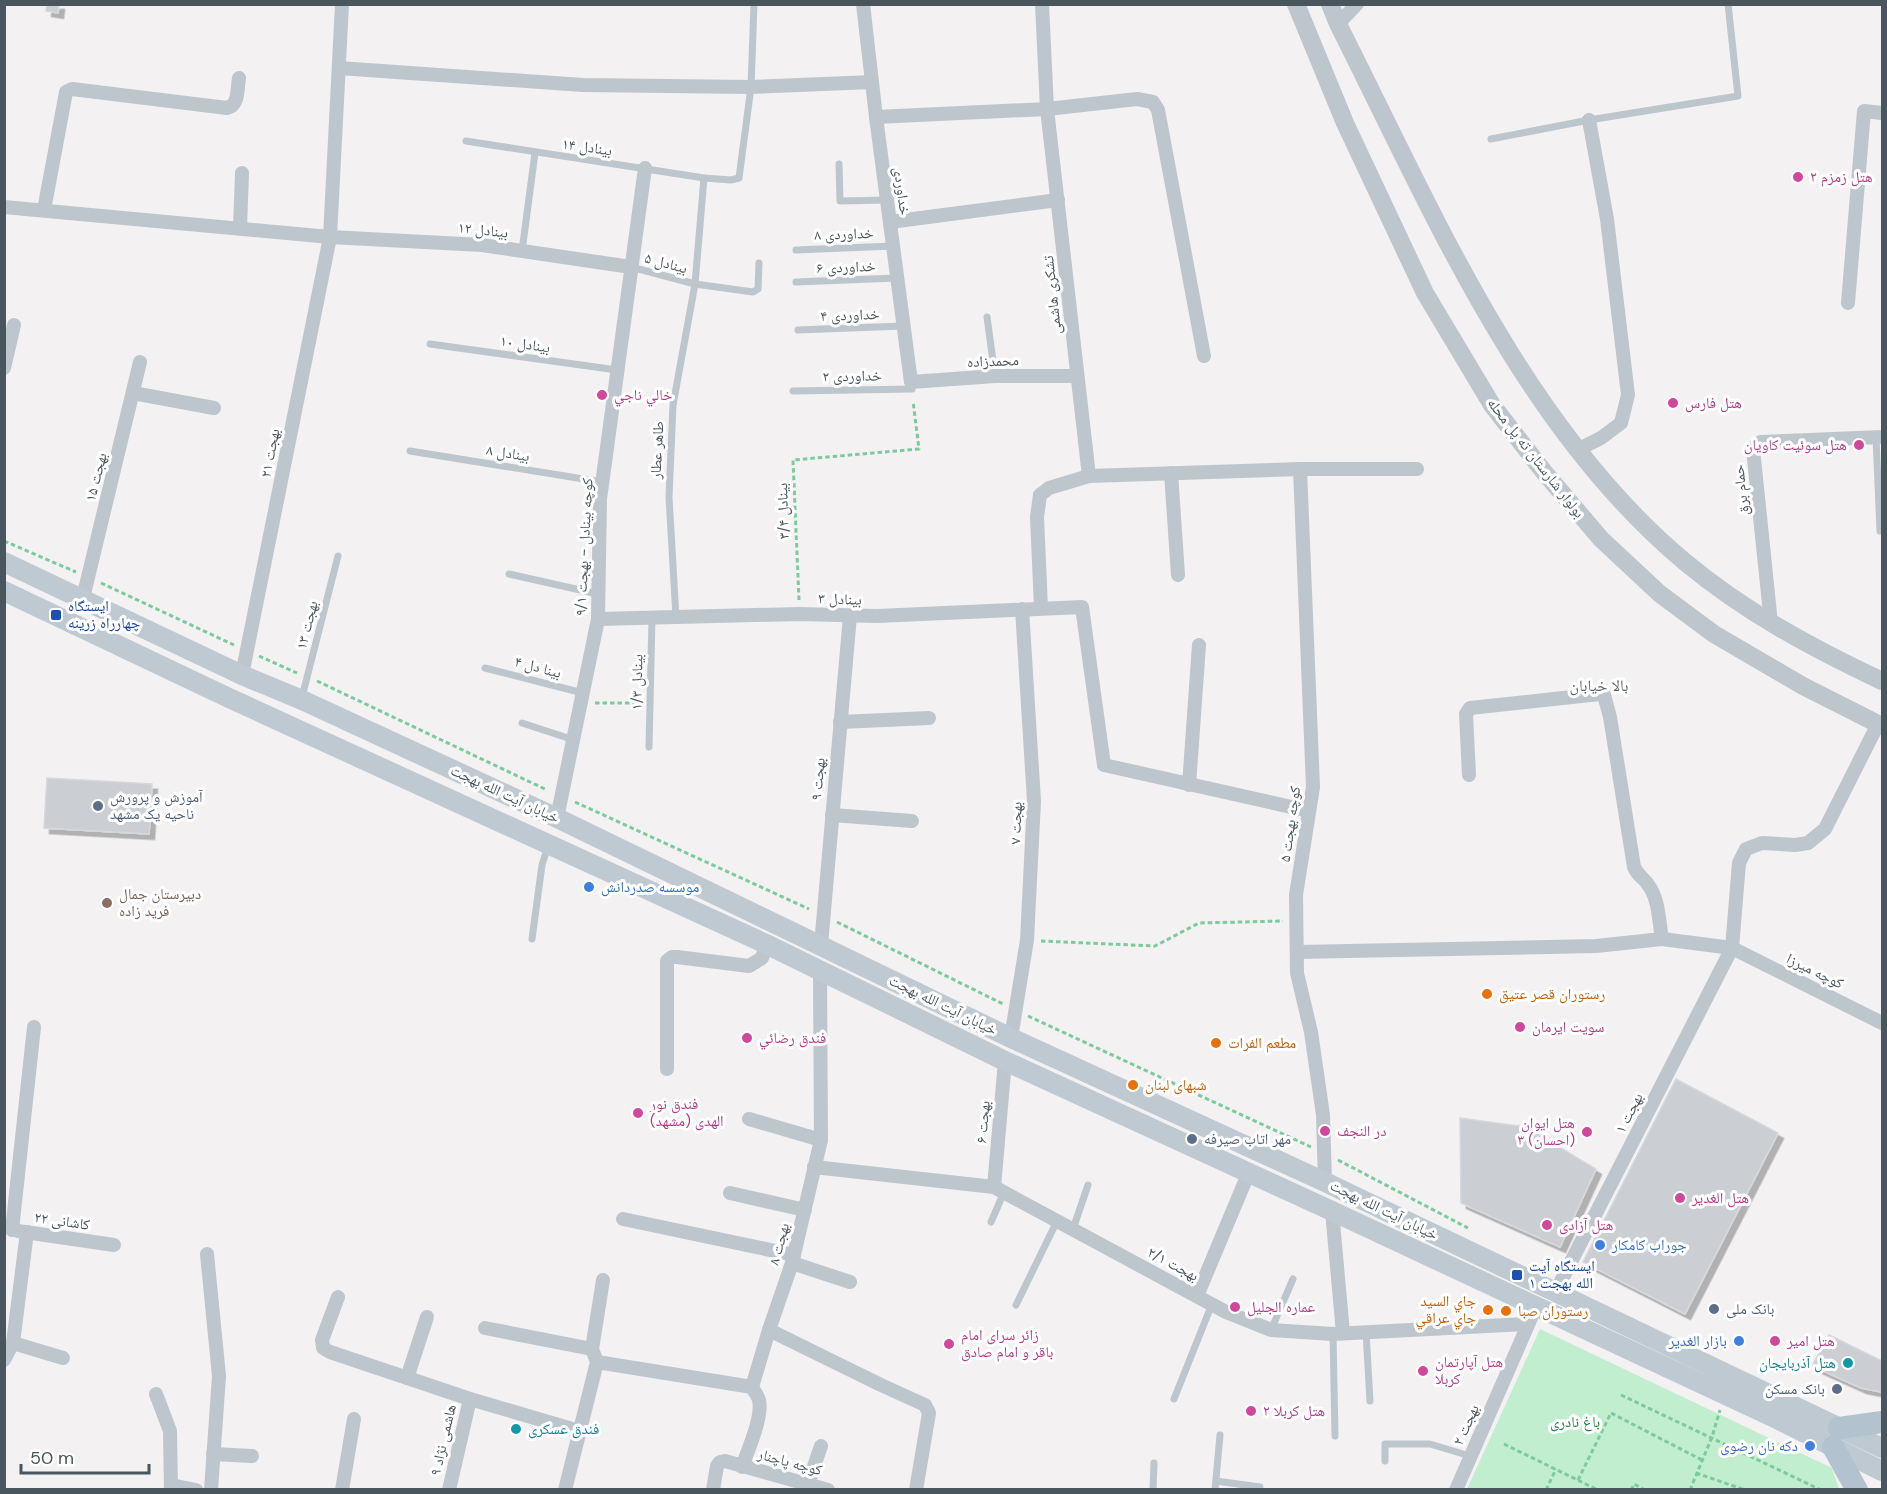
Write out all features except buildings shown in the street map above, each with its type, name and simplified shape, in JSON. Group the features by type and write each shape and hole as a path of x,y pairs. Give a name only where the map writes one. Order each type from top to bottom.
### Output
{"main road":[{"name":"خیابان آیت الله بهجت","path":"4,562 242,675 302,700 556,818 1011,1038 1325,1182 1555,1293 1836,1437 1882,1471"},
{"name":"خیابان آیت الله بهجت","path":"6,594 766,944 1005,1061 1332,1211 1532,1316 1726,1396 1836,1437 1882,1448"},
{"path":"1857,1490 1836,1437 1882,1422"}],"street":[{"name":"بهجت ۲۱","path":"242,675 330,237 342,4"},
{"name":"خداوردی","path":"863,4 911,386"},
{"name":"تشکری هاشمی","path":"1042,4 1047,109 1089,476"},
{"name":"بولوار شارستان ته پل محله","path":"1296,4 1345,123 1425,292 1492,405 1544,472 1601,538 1660,594 1714,634 1803,686 1880,725"},
{"path":"1330,4 1463,272 1527,382 1577,450 1630,510 1684,562 1771,623 1819,651 1882,681"},
{"path":"1338,24 1357,4"},
{"path":"339,68 583,85 751,87 872,82"},
{"path":"44,210 66,92 72,89 227,108 232,107 235,103 239,78"},
{"path":"876,117 1047,109 1137,99 1153,102 1158,110 1204,356"},
{"path":"1848,303 1864,111 1882,113"},
{"path":"1577,450 1601,438 1621,423 1628,395 1607,219 1589,120"},
{"name":"کوچه بینادل - بهجت ۹/۱","path":"556,818 598,619 600,499 645,168"},
{"path":"240,228 242,173"},
{"path":"890,222 1058,200"},
{"name":"بینادل ۱۲","path":"4,207 330,237 482,245 632,267"},
{"path":"4,368 14,325"},
{"name":"بهجت ۱۵","path":"83,598 140,362"},
{"name":"محمدزاده","path":"911,386 995,376 1077,376"},
{"path":"133,393 214,408"},
{"name":"حمام برق","path":"1771,623 1753,449 1761,442 1879,437"},
{"path":"1041,608 1036,517 1040,495 1049,488 1089,476 1300,469 1417,470"},
{"name":"کوچه بهجت ۵","path":"1300,469 1313,787 1296,895 1297,973 1311,1032 1320,1095 1325,1182"},
{"path":"1171,473 1178,575"},
{"name":"بینادل ۳","path":"598,619 799,614 850,616 1082,607 1104,765 1189,785"},
{"name":"بهجت ۷","path":"1011,1038 1027,940 1034,801 1022,609"},
{"name":"بهجت ۹","path":"821,945 850,616"},
{"path":"1199,645 1189,785 1310,811"},
{"path":"1469,775 1466,714 1470,708 1604,695 1610,717 1634,867 1638,876 1649,884 1655,897 1662,939"},
{"path":"840,722 929,718"},
{"path":"1732,948 1738,862 1746,849 1762,843 1795,845 1808,843 1825,829 1880,725"},
{"path":"832,815 912,821"},
{"name":"کوچه میرزا","path":"1297,952 1596,946 1662,939 1732,948 1882,1023"},
{"path":"668,1069 668,961 672,957 677,957 750,966 762,958 766,944"},
{"name":"بهجت ۱","path":"1555,1293 1732,948"},
{"name":"بهجت ۸","path":"742,1467 753,1437 759,1409 759,1399 752,1387 793,1259 821,1140 820,971"},
{"path":"8,1229 34,1027"},
{"name":"بهجت ۶","path":"999,1189 1005,1061"},
{"path":"748,1119 821,1140"},
{"name":"بهجت ۲/۱","path":"814,1167 999,1189 1212,1304 1271,1330 1338,1334 1532,1316"},
{"path":"1197,1296 1248,1172"},
{"path":"730,1193 805,1210"},
{"path":"1332,1211 1338,1334"},
{"path":"623,1219 793,1259 850,1282"},
{"name":"کاشانی ۲۲","path":"8,1229 114,1245"},
{"path":"4,1360 13,1343 27,1232"},
{"path":"207,1254 219,1376 211,1490"},
{"path":"565,1490 595,1356 603,1280"},
{"path":"338,1297 322,1340 323,1348 330,1352 470,1399 579,1431"},
{"name":"بهجت ۲","path":"1456,1490 1532,1316"},
{"path":"407,1378 427,1317"},
{"path":"485,1328 595,1356 752,1387"},
{"path":"769,1329 925,1405 929,1413 916,1490"},
{"path":"13,1343 63,1358"},
{"path":"156,1394 170,1431 171,1487 196,1490"},
{"name":"هاشمی نژاد ۹","path":"449,1490 470,1399"},
{"path":"342,1490 354,1419"},
{"path":"808,1484 821,1446"},
{"path":"213,1454 252,1456"},
{"path":"713,1490 717,1466 720,1462 725,1461 742,1467"},
{"name":"کوچه پاچنار","path":"742,1467 828,1490"}],"lane":[{"path":"751,87 754,4"},
{"path":"1491,139 1589,120 1738,96 1728,4"},
{"name":"بینادل ۱۴","path":"466,141 704,178 731,180 739,178 751,87"},
{"path":"522,251 535,153"},
{"path":"839,164 840,201 887,200"},
{"name":"طاهر عطار","path":"676,617 669,497 673,405 694,284 704,178"},
{"name":"خداوردی ۸","path":"796,250 893,246"},
{"name":"بینادل ۵","path":"632,267 694,284 756,291 759,263"},
{"name":"خداوردی ۶","path":"796,282 897,278"},
{"path":"987,316 995,376"},
{"name":"خداوردی ۴","path":"798,330 903,326"},
{"name":"بینادل ۱۰","path":"430,344 617,370"},
{"name":"خداوردی ۲","path":"793,391 911,386"},
{"path":"1879,437 1880,531"},
{"name":"بینادل ۸","path":"410,451 602,482"},
{"name":"بهجت ۱۳","path":"302,700 338,556"},
{"path":"509,574 598,594"},
{"name":"بینادل ۱/۳","path":"649,747 652,618"},
{"name":"بینا دل ۴","path":"485,668 582,698"},
{"path":"522,723 574,740"},
{"path":"532,939 542,864 549,844"},
{"path":"1073,1229 1088,1185"},
{"path":"991,1222 999,1189"},
{"path":"1016,1305 1057,1221"},
{"path":"1271,1330 1293,1279"},
{"path":"1174,1399 1212,1304"},
{"path":"1366,1332 1370,1401"},
{"path":"1335,1436 1338,1334"},
{"path":"1221,1435 1215,1485 1260,1487"},
{"path":"1385,1461 1385,1444 1430,1444 1470,1456"},
{"path":"1153,1490 1154,1464"}],"path":[{"name":"بینادل ۳/۴","path":"799,614 793,460 919,449 911,386"},
{"path":"4,540 308,677 561,796 824,915 1015,1011 1325,1154 1469,1229"},
{"path":"582,698 650,703"},
{"path":"1027,940 1155,946 1199,923 1297,921"},
{"path":"1621,1395 1819,1489"},
{"path":"1690,1490 1726,1396"},
{"path":"1578,1480 1611,1413 1702,1460"},
{"path":"1504,1444 1598,1490"},
{"path":"1546,1490 1556,1469"},
{"path":"1696,1473 1745,1490"},
{"path":"1631,1490 1634,1484 1645,1490"}],"green space":[{"name":"باغ نادری","path":"1540,1329 1832,1468 1839,1489 1467,1489"}],"place":[{"name":"هتل زمزم ۲","path":"1798,177"},
{"name":"خالي ناجي","path":"602,395"},
{"name":"هتل فارس","path":"1673,403"},
{"name":"هتل سوئیت کاویان","path":"1859,445"},
{"name":"ایستگاه چهارراه زرینه","path":"56,615"},
{"name":"آموزش و پرورش ناحیه یک مشهد","path":"98,806"},
{"name":"موسسه صدردانش","path":"589,887"},
{"name":"دبیرستان جمال فرید زاده","path":"107,903"},
{"name":"رستوران قصر عتیق","path":"1487,994"},
{"name":"سویت ایرمان","path":"1520,1027"},
{"name":"فندق رضائي","path":"747,1038"},
{"name":"مطعم الفرات","path":"1216,1043"},
{"name":"شبهای لبنان","path":"1133,1085"},
{"name":"فندق نور الهدى (مشهد)","path":"638,1113"},
{"name":"در النجف","path":"1325,1131"},
{"name":"هتل ایوان ۳ (احسان)","path":"1587,1132"},
{"name":"مهر اتاب صيرفه","path":"1192,1139"},
{"name":"هتل الغدیر","path":"1680,1198"},
{"name":"هتل آزادی","path":"1547,1225"},
{"name":"جوراب کامکار","path":"1600,1245"},
{"name":"ایستگاه آیت الله بهجت ۱","path":"1517,1275"},
{"name":"عماره الجلیل","path":"1235,1307"},
{"name":"بانک ملی","path":"1714,1309"},
{"name":"جاي السيد جاي عراقي","path":"1488,1310"},
{"name":"رستوران صبا","path":"1506,1311"},
{"name":"بازار الغدير","path":"1739,1341"},
{"name":"هتل امیر","path":"1775,1341"},
{"name":"زائر سرای امام باقر و امام صادق","path":"949,1344"},
{"name":"هتل آذربایجان","path":"1848,1363"},
{"name":"هتل آپارتمان کربلا","path":"1423,1371"},
{"name":"بانک مسکن","path":"1837,1389"},
{"name":"هتل کربلا ۲","path":"1251,1411"},
{"name":"فندق عسکری","path":"516,1429"},
{"name":"دکه نان رضوی","path":"1810,1446"}],"district":[{"name":"بالا خیابان","path":"1599,685"}]}
